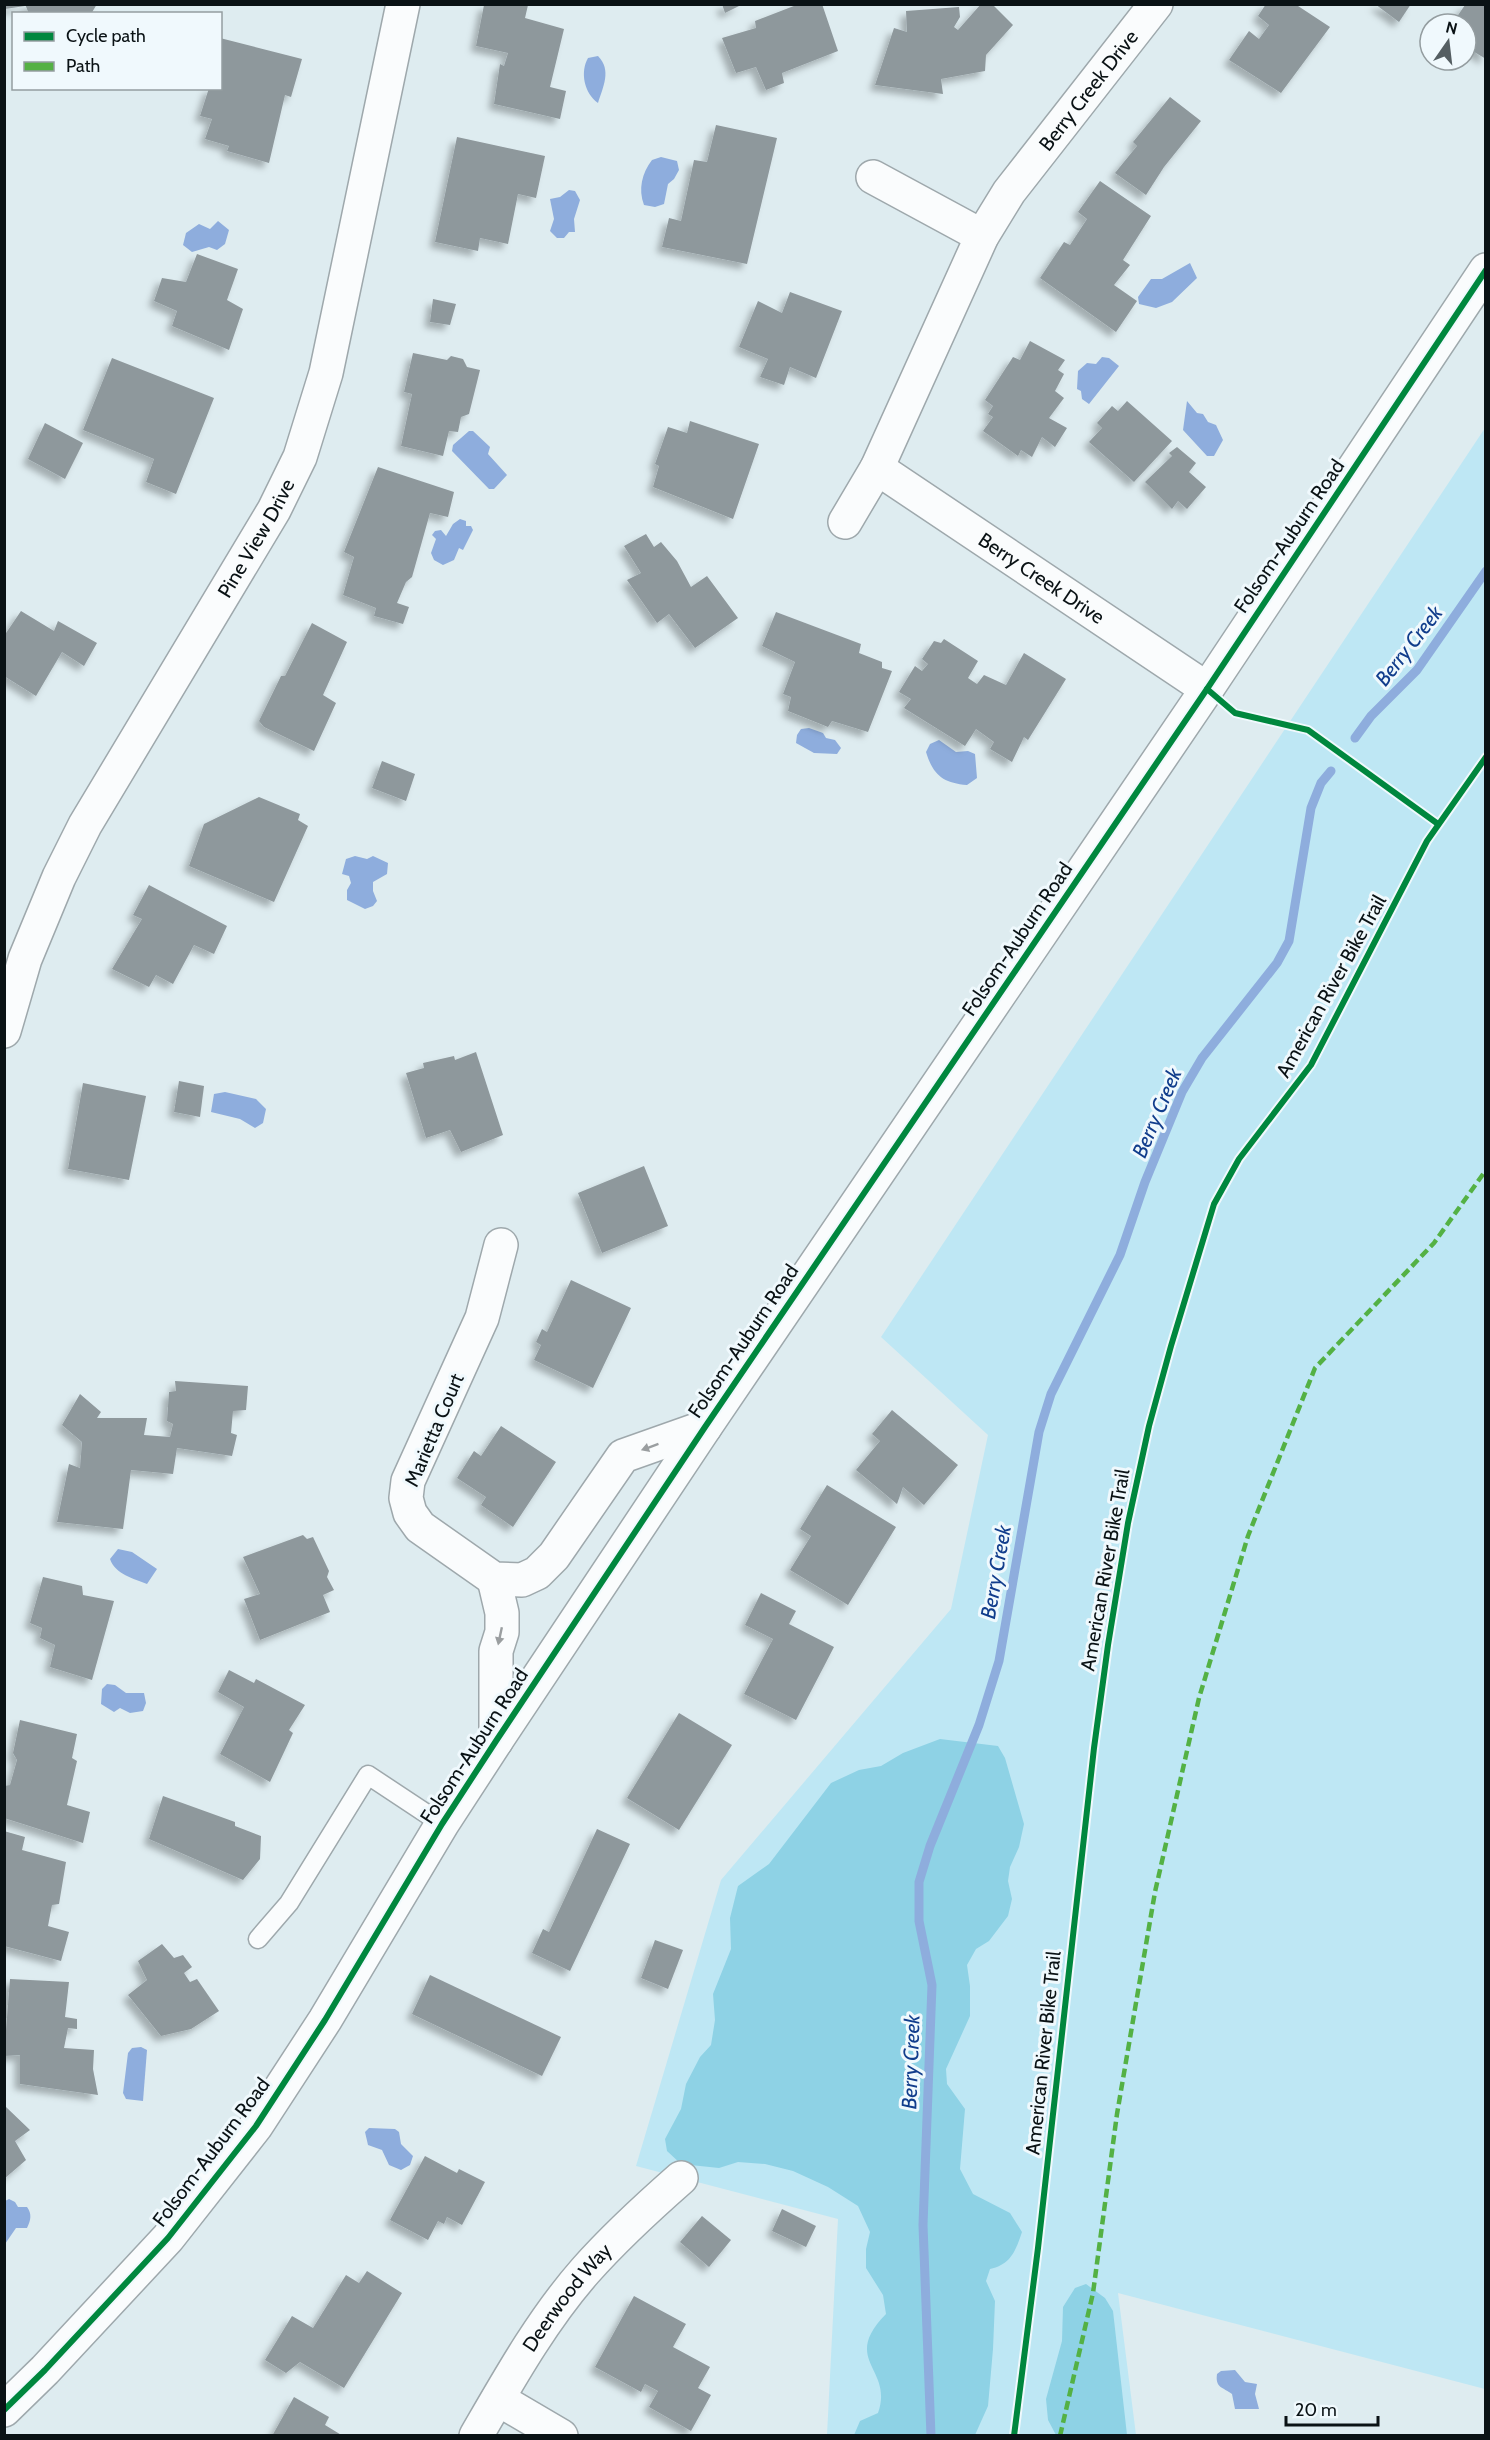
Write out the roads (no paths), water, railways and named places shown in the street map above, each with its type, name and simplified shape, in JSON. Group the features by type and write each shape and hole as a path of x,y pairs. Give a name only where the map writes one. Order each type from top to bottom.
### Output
{"street":[{"name":"Pine View Drive","path":"4,1031 25,959 58,877 80,835 274,510 300,457 326,373 403,4"},
{"name":"Berry Creek Drive","path":"845,522 877,468 982,237 1009,192 1156,4"},
{"path":"873,177 982,237"},
{"name":"Folsom-Auburn Road","path":"4,2410 45,2370 168,2238 256,2126 325,2020 442,1824 496,1741 705,1427 1207,689 1485,270"},
{"name":"Berry Creek Drive","path":"877,468 1207,689"},
{"name":"Marietta Court","path":"494,1579 420,1527 410,1513 406,1498 408,1481 482,1318 501,1245"},
{"path":"496,1741 496,1651 502,1632 502,1613 494,1579 522,1580 537,1573 554,1556 623,1456 705,1427"},
{"name":"Deerwood Way","path":"476,2436 540,2330 585,2271 636,2218 681,2178"},
{"path":"498,2399 561,2436"}],"lane":[{"path":"258,1939 289,1903 368,1774 442,1824"}],"waterway":[{"name":"Berry Creek","path":"1355,738 1371,716 1417,670 1486,571"},
{"name":"Berry Creek","path":"931,2436 923,2225 932,1985 919,1921 919,1882 930,1846 979,1725 999,1661 1039,1432 1051,1394 1120,1255 1145,1182 1182,1092 1202,1058 1277,963 1289,941 1311,808 1321,783 1331,771"}]}
